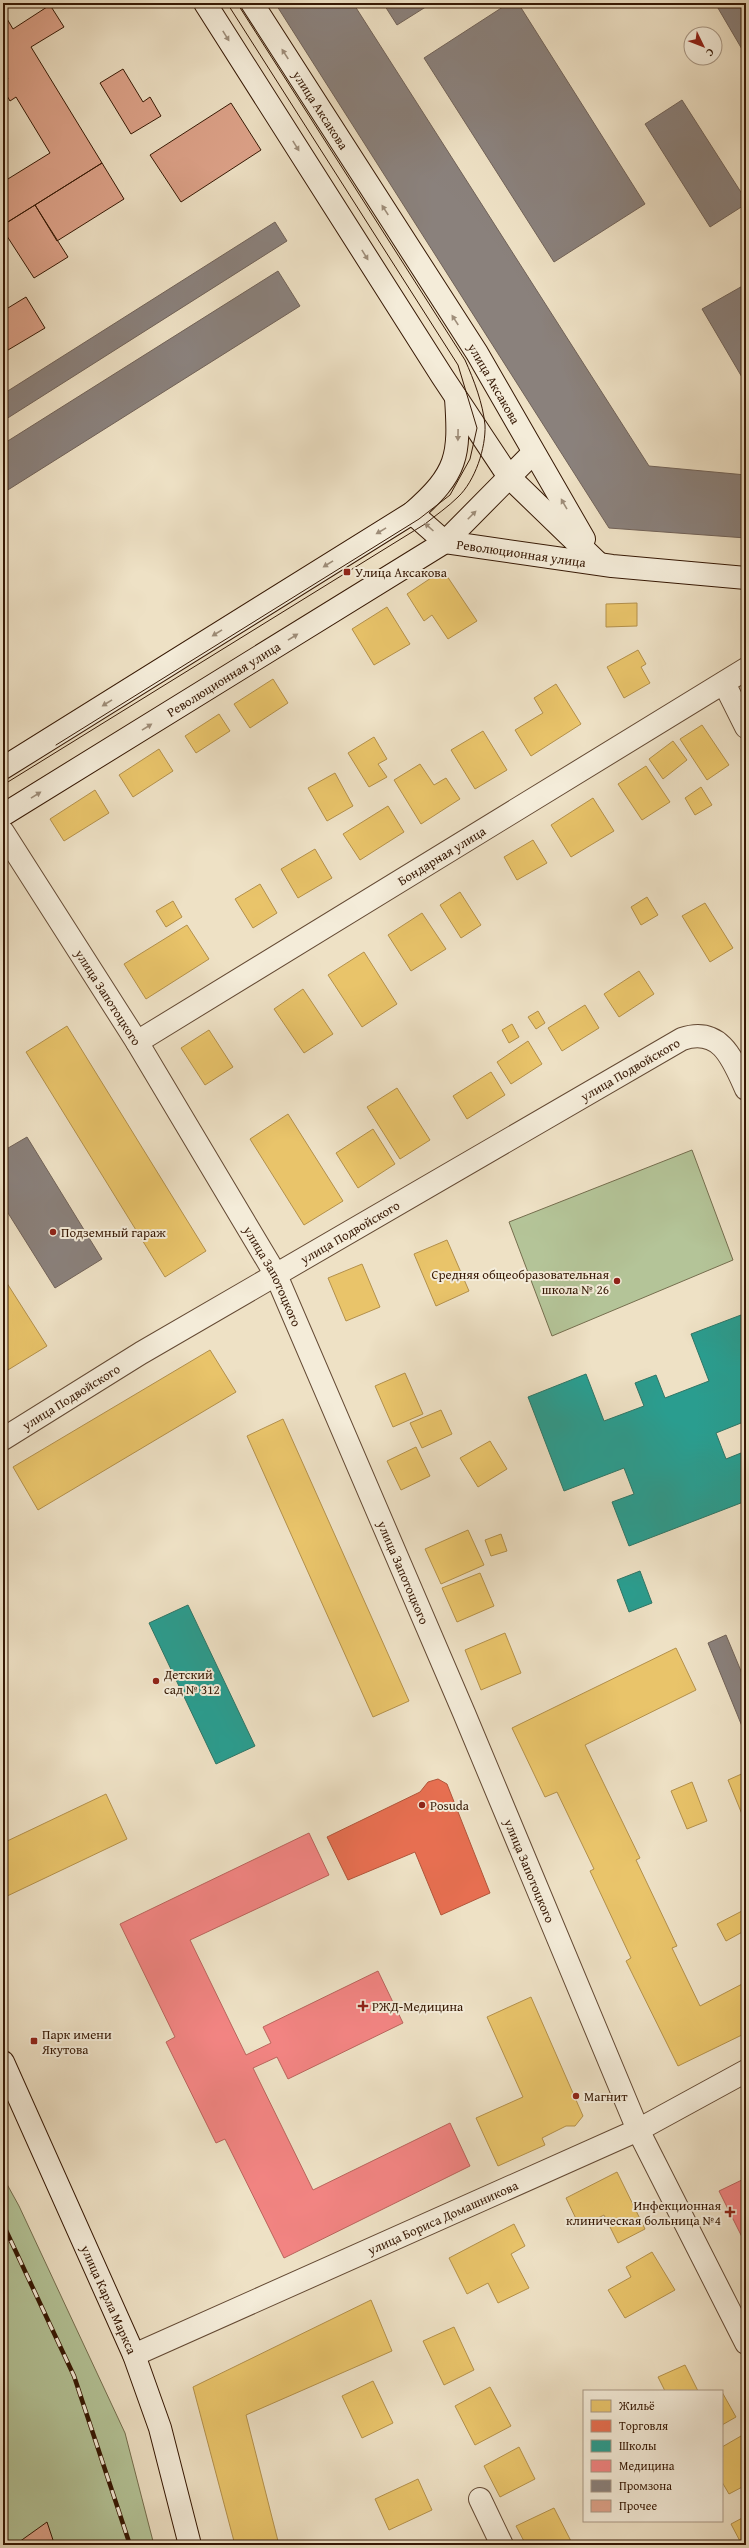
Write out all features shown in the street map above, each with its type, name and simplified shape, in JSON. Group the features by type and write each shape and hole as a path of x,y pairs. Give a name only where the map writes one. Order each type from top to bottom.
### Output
{"street":[{"path":"205,3 442,376 509,477 598,562"},
{"name":"улица Аксакова","path":"252,3 477,353 533,453 598,562"},
{"path":"3,768 412,513 434,494 450,471 458,438 456,396"},
{"path":"445,542 533,453"},
{"name":"Революционная улица","path":"412,513 445,542 598,562 612,566 746,578"},
{"name":"Революционная улица","path":"3,816 445,542"},
{"name":"Бондарная улица","path":"137,1042 746,669"},
{"path":"724,683 746,727"},
{"name":"улица Запотоцкого","path":"3,832 137,1042 276,1275 464,1713 638,2130 746,2343"},
{"name":"улица Подвойского","path":"3,1439 141,1353 682,1039 701,1035 713,1039 731,1057 746,1089"},
{"name":"улица Карла Маркса","path":"3,2062 134,2355 160,2428 190,2545"},
{"name":"улица Бориса Домашникова","path":"134,2355 638,2130 746,2070"},
{"path":"480,2499 502,2545"}],"green space":[{"path":"692,1150 733,1260 552,1336 509,1222"},
{"path":"3,2177 19,2206 125,2433 154,2545 3,2545"}],"building: Жильё":[{"path":"443,570 477,621 448,639 432,615 424,621 407,594"},
{"path":"637,603 637,626 606,627 606,604"},
{"path":"387,607 410,644 374,665 352,629"},
{"path":"638,650 646,664 641,667 650,683 624,698 607,667"},
{"path":"273,679 288,703 250,728 234,704"},
{"path":"556,684 581,724 531,756 515,730 543,713 534,698"},
{"path":"219,714 230,731 196,753 185,736"},
{"path":"702,725 729,765 707,780 680,739"},
{"path":"483,731 507,770 475,789 451,750"},
{"path":"374,737 387,759 378,764 387,777 369,787 348,753"},
{"path":"673,741 687,760 663,779 649,759"},
{"path":"159,749 173,771 133,797 119,775"},
{"path":"420,764 434,785 446,778 460,799 421,824 394,780"},
{"path":"646,766 670,802 642,820 618,784"},
{"path":"335,773 353,806 327,821 308,788"},
{"path":"701,787 712,805 695,815 685,798"},
{"path":"95,790 109,813 64,841 50,819"},
{"path":"593,798 614,831 571,857 551,825"},
{"path":"388,806 404,832 360,860 343,834"},
{"path":"533,840 547,863 517,880 504,857"},
{"path":"315,849 332,878 298,898 281,869"},
{"path":"260,884 277,913 253,928 235,899"},
{"path":"460,892 481,925 461,938 440,905"},
{"path":"647,897 658,915 641,925 631,907"},
{"path":"173,901 182,917 166,927 156,911"},
{"path":"705,903 733,948 710,962 682,916"},
{"path":"422,913 446,949 411,971 388,935"},
{"path":"187,925 209,959 146,999 124,964"},
{"path":"364,952 397,1004 362,1027 328,975"},
{"path":"639,971 654,994 619,1017 604,994"},
{"path":"303,989 333,1034 304,1053 274,1009"},
{"path":"585,1005 599,1028 562,1051 548,1028"},
{"path":"538,1011 545,1023 536,1029 528,1017"},
{"path":"512,1024 519,1037 509,1043 502,1030"},
{"path":"67,1026 206,1251 165,1277 26,1052"},
{"path":"209,1030 233,1067 205,1085 181,1048"},
{"path":"528,1041 542,1064 511,1084 497,1062"},
{"path":"491,1072 505,1095 467,1119 453,1096"},
{"path":"397,1088 430,1140 400,1159 367,1107"},
{"path":"288,1114 343,1201 304,1225 250,1139"},
{"path":"373,1129 395,1164 358,1188 336,1153"},
{"path":"447,1240 469,1291 436,1306 414,1254"},
{"path":"362,1264 380,1307 346,1321 328,1278"},
{"path":"3,1277 47,1346 3,1373"},
{"path":"210,1350 236,1392 38,1510 13,1467"},
{"path":"405,1373 423,1414 393,1427 375,1386"},
{"path":"441,1410 452,1434 422,1448 410,1423"},
{"path":"283,1419 409,1701 373,1717 247,1436"},
{"path":"490,1441 507,1469 478,1487 460,1458"},
{"path":"416,1447 430,1476 401,1490 387,1461"},
{"path":"468,1530 484,1565 441,1584 425,1549"},
{"path":"501,1534 507,1551 491,1556 485,1540"},
{"path":"480,1573 494,1606 457,1622 442,1588"},
{"path":"505,1633 521,1673 481,1690 465,1650"},
{"path":"676,1648 696,1690 585,1745 640,1858 636,1860 677,1946 672,1948 700,2006 746,1982 746,2033 678,2066 626,1961 631,1958 590,1871 594,1869 557,1792 545,1797 512,1728"},
{"path":"746,1772 746,1824 728,1780"},
{"path":"692,1782 707,1821 687,1829 671,1791"},
{"path":"106,1794 127,1839 3,1898 3,1843"},
{"path":"742,1911 746,1919 746,1930 726,1941 717,1924"},
{"path":"531,1997 583,2116 575,2126 566,2126 542,2138 545,2145 498,2166 476,2118 523,2097 487,2017"},
{"path":"617,2172 645,2229 618,2243 604,2215 580,2227 566,2198"},
{"path":"514,2224 525,2246 511,2254 529,2288 498,2303 488,2283 467,2294 449,2258"},
{"path":"652,2252 675,2290 625,2318 608,2290 631,2277 626,2267"},
{"path":"371,2300 392,2351 246,2415 279,2545 235,2545 193,2387"},
{"path":"454,2327 474,2370 444,2385 423,2341"},
{"path":"685,2365 698,2390 664,2390 658,2377"},
{"path":"373,2381 393,2423 362,2438 342,2396"},
{"path":"490,2387 511,2426 475,2445 455,2406"},
{"path":"723,2394 736,2417 723,2424"},
{"path":"741,2436 746,2445 746,2485 729,2494 723,2484 723,2446"},
{"path":"519,2447 535,2479 500,2497 484,2466"},
{"path":"418,2479 432,2510 389,2530 375,2499"},
{"path":"554,2508 573,2545 526,2545 516,2526"},
{"path":"746,2516 746,2545 742,2545 731,2524"}],"building: Торговля":[{"path":"438,1779 447,1784 490,1893 441,1915 415,1852 348,1880 327,1837 420,1792 428,1782"}],"building: Школы":[{"path":"741,1315 746,1327 746,1421 716,1433 726,1459 746,1451 746,1501 629,1546 612,1502 634,1494 624,1468 564,1491 528,1397 586,1374 604,1421 644,1406 635,1383 656,1375 665,1398 709,1381 691,1334"},
{"path":"640,1571 652,1603 629,1612 617,1580"},
{"path":"188,1605 255,1746 216,1764 149,1623"}],"building: Медицина":[{"path":"309,1833 329,1875 190,1940 246,2055 271,2043 263,2027 378,1971 403,2023 288,2079 277,2057 253,2068 313,2190 450,2123 470,2166 284,2258 225,2139 216,2143 166,2042 175,2037 120,1924"},
{"path":"746,2178 746,2245 719,2191"}],"building: Промзона":[{"path":"275,3 353,3 649,466 746,475 746,538 609,528"},
{"path":"383,3 432,3 397,25"},
{"path":"509,3 518,3 645,204 554,262 424,58"},
{"path":"715,3 746,3 746,56"},
{"path":"682,100 746,200 746,204 710,227 645,124"},
{"path":"275,222 287,241 3,421 3,394"},
{"path":"278,271 300,306 3,493 3,444"},
{"path":"746,284 746,384 702,309"},
{"name":"Подземный гараж","path":"27,1137 102,1259 55,1288 3,1205 3,1151"},
{"path":"726,1635 746,1683 746,1736 708,1643"}],"building: Прочее":[{"path":"50,5 64,27 31,47 102,163 3,225 3,182 50,153 16,97 10,101 3,89 3,83 8,79 3,71 3,12 13,29"},
{"path":"123,69 143,102 150,97 161,116 131,134 100,83"},
{"path":"231,103 261,150 181,202 150,155"},
{"path":"102,163 124,199 57,241 35,205"},
{"path":"35,205 68,257 34,278 3,230 3,225"},
{"path":"26,297 45,328 3,353 3,311"},
{"path":"47,2522 53,2540 46,2545 23,2545 19,2542"}],"tram line":[{"path":"56,745 419,519 450,495 470,459 477,428 458,365 227,3"},
{"path":"3,785 425,524 458,497 470,482 478,464 484,444 484,417 478,392 465,360 237,3"}],"railway":[{"path":"3,2224 74,2376 130,2545"}],"place":[{"name":"Улица Аксакова","path":"347,572"},
{"name":"Подземный гараж","path":"53,1232"},
{"name":"Средняя общеобразовательная школа № 26","path":"617,1281"},
{"name":"Детский сад № 312","path":"156,1681"},
{"name":"Posuda","path":"422,1805"},
{"name":"РЖД-Медицина","path":"363,2006"},
{"name":"Парк имени Якутова","path":"34,2041"},
{"name":"Магнит","path":"576,2096"},
{"name":"Инфекционная клиническая больница №4","path":"730,2212"}]}
